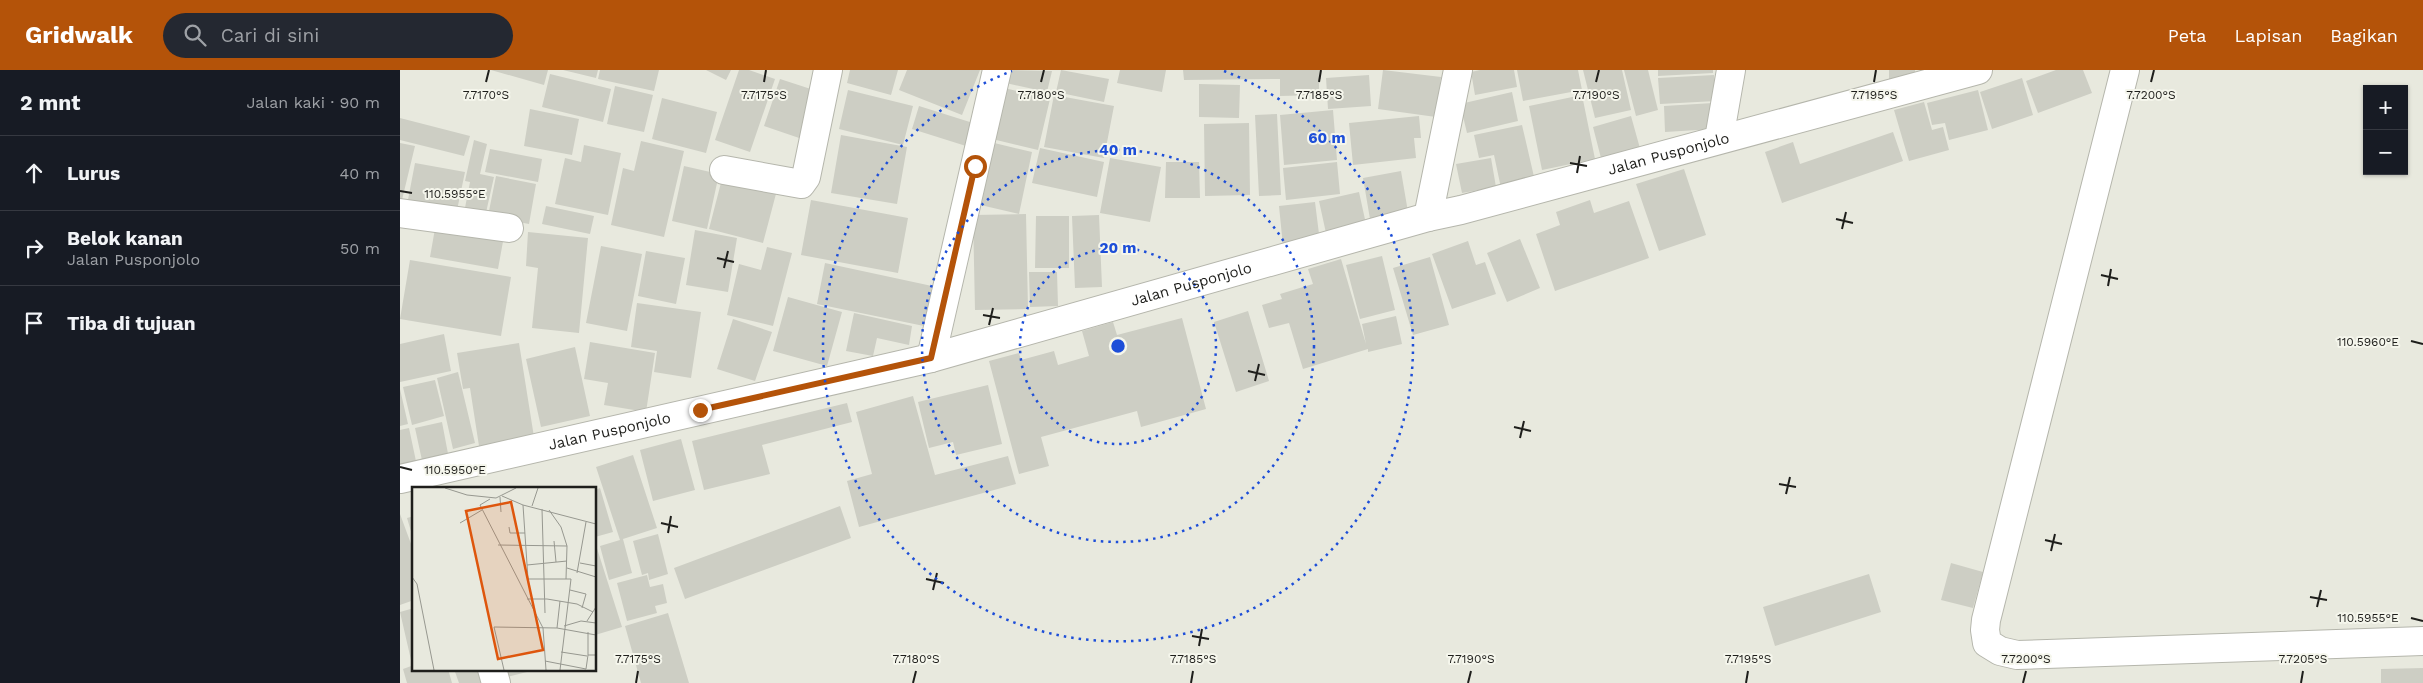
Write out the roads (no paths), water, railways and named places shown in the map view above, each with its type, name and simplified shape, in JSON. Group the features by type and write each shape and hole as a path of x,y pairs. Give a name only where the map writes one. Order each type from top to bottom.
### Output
{"street":[{"path":"724,170 801,184 806,177 828,70"},
{"path":"931,358 997,70"},
{"path":"1428,217 1458,70"},
{"path":"1719,139 1731,70"},
{"name":"Jalan Pusponjolo","path":"400,479 434,479 931,358 1428,217 1978,70"},
{"path":"2125,70 1986,620 1987,643 2000,652 2016,655 2423,641"},
{"path":"400,213 509,228"},
{"path":"492,670 496,683"}]}
